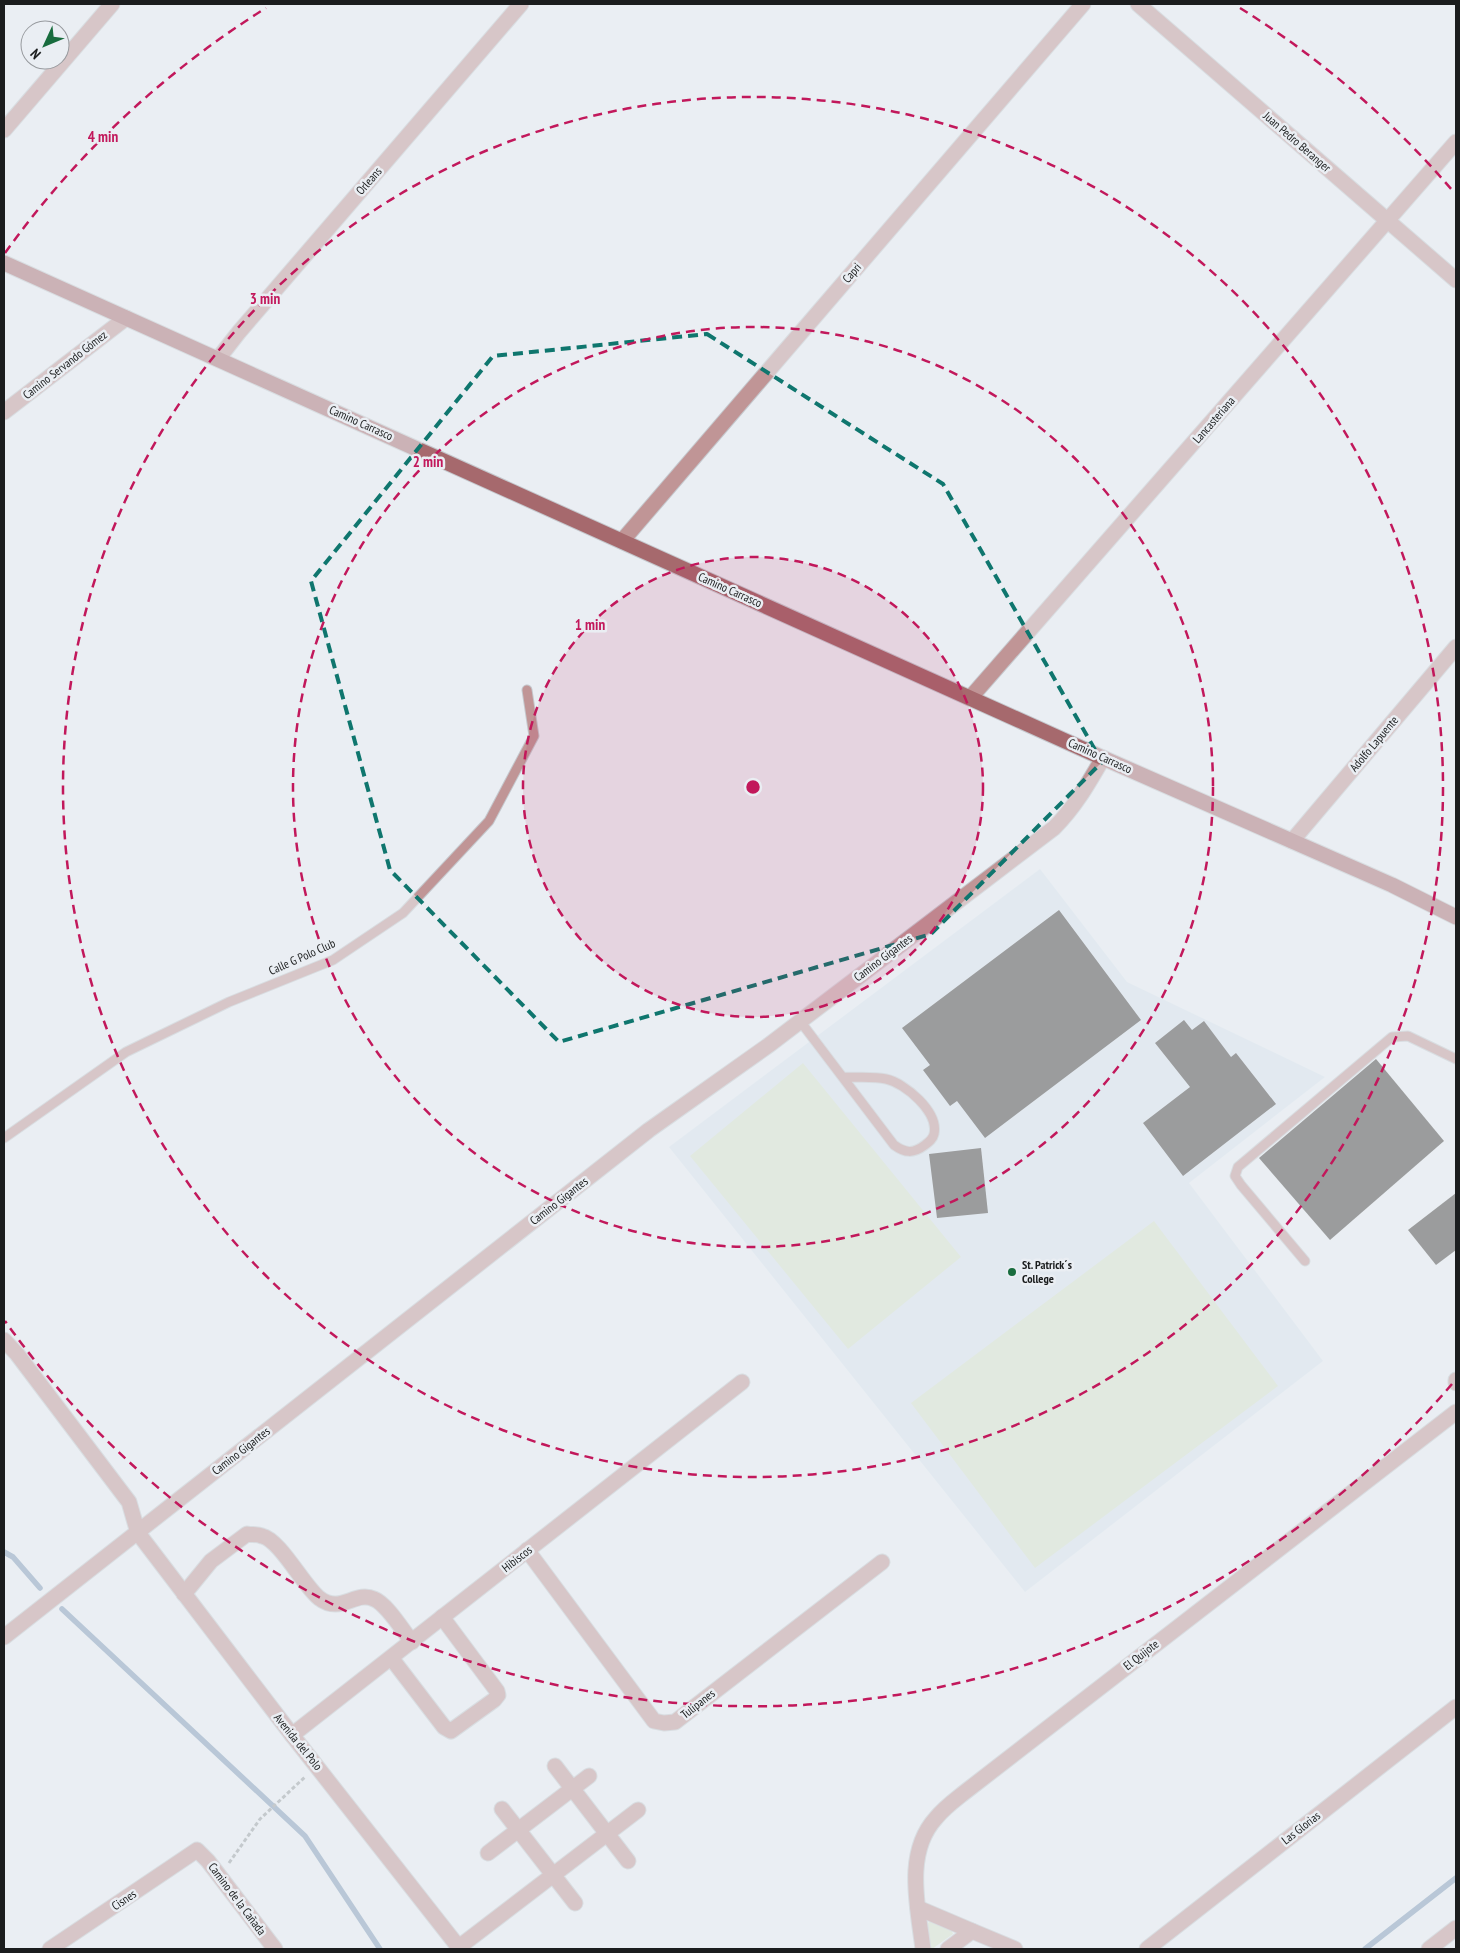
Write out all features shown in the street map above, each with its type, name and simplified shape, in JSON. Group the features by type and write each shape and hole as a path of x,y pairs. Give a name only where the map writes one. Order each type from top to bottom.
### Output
{"main road":[{"name":"Camino Carrasco","path":"4,263 1103,758 1392,885 1456,917"}],"street":[{"path":"4,130 112,4"},
{"name":"Orleans","path":"218,359 239,332 521,4"},
{"name":"Capri","path":"622,542 1083,4"},
{"name":"Juan Pedro Beranger","path":"1138,4 1456,280"},
{"name":"Lancasteriana","path":"971,697 1456,142"},
{"name":"Camino Servando Gómez","path":"4,412 126,318"},
{"name":"Adolfo Lapuente","path":"1292,841 1456,646"},
{"name":"Camino Gigantes","path":"4,1637 649,1130 800,1021 1054,828 1068,814 1083,793 1103,758"},
{"name":"Avenida del Polo","path":"4,1340 17,1354 129,1502 138,1532 184,1594 292,1735 460,1948"},
{"name":"Hibiscos","path":"292,1735 392,1659 442,1617 742,1382"},
{"name":"El Quijote","path":"923,1949 918,1908 917,1858 921,1842 936,1817 965,1792 1456,1412"},
{"path":"184,1594 211,1561 247,1534 264,1536 279,1548 320,1598 335,1604 343,1604 363,1596 374,1599 383,1605 412,1642"},
{"name":"Tulipanes","path":"528,1550 654,1721 664,1723 675,1722 882,1562"},
{"path":"392,1659 444,1727 450,1731 494,1700 498,1696 497,1691 442,1617"},
{"name":"Las Glorias","path":"1147,1949 1456,1707"},
{"path":"555,1766 628,1860"},
{"path":"488,1853 589,1776"},
{"path":"502,1809 575,1903"},
{"path":"460,1948 638,1810"},
{"name":"Camino de la Cañada","path":"197,1850 275,1949"},
{"name":"Cisnes","path":"50,1949 197,1850"},
{"path":"918,1908 1015,1949"},
{"path":"1429,1949 1456,1928"},
{"path":"948,1949 972,1931"}],"lane":[{"name":"Calle G Polo Club","path":"4,1138 126,1052 229,1002 333,960 403,912 489,821 534,736 527,690"},
{"path":"800,1021 894,1145 902,1151 909,1152 917,1151 930,1141 934,1134 934,1124 914,1094 899,1084 886,1079 844,1077"},
{"path":"1305,1261 1241,1185 1235,1176 1238,1167 1392,1036 1408,1036 1456,1059"}],"path":[{"path":"219,1876 260,1819 317,1766"}],"highlighted area":[{"path":"707,334 943,484 1102,762 931,934 559,1042 390,870 311,581 493,356"}],"shaded area":[{"name":"St. Patrick´s College","path":"1040,869 1127,982 1325,1077 1189,1183 1323,1361 1025,1592 669,1147"}],"green space":[{"path":"803,1063 961,1257 848,1349 690,1156"},
{"path":"1154,1221 1278,1386 1035,1568 911,1403"},
{"path":"931,1920 952,1931 953,1934 932,1949 929,1947 927,1924"}],"building":[{"path":"1059,910 1141,1020 985,1138 957,1101 950,1106 923,1070 930,1065 902,1028"},
{"path":"1184,1020 1192,1030 1204,1021 1231,1057 1236,1053 1276,1104 1183,1176 1143,1123 1190,1087 1155,1043"},
{"path":"1376,1059 1444,1141 1330,1240 1259,1158"},
{"path":"981,1148 988,1213 937,1218 929,1154"},
{"path":"1456,1193 1456,1250 1436,1265 1408,1230"}],"waterway":[{"path":"4,1552 13,1557 40,1588"},
{"path":"62,1609 305,1836 380,1949"},
{"path":"1365,1949 1456,1878"}],"place":[{"name":"St. Patrick´s College","path":"1012,1272"}]}
